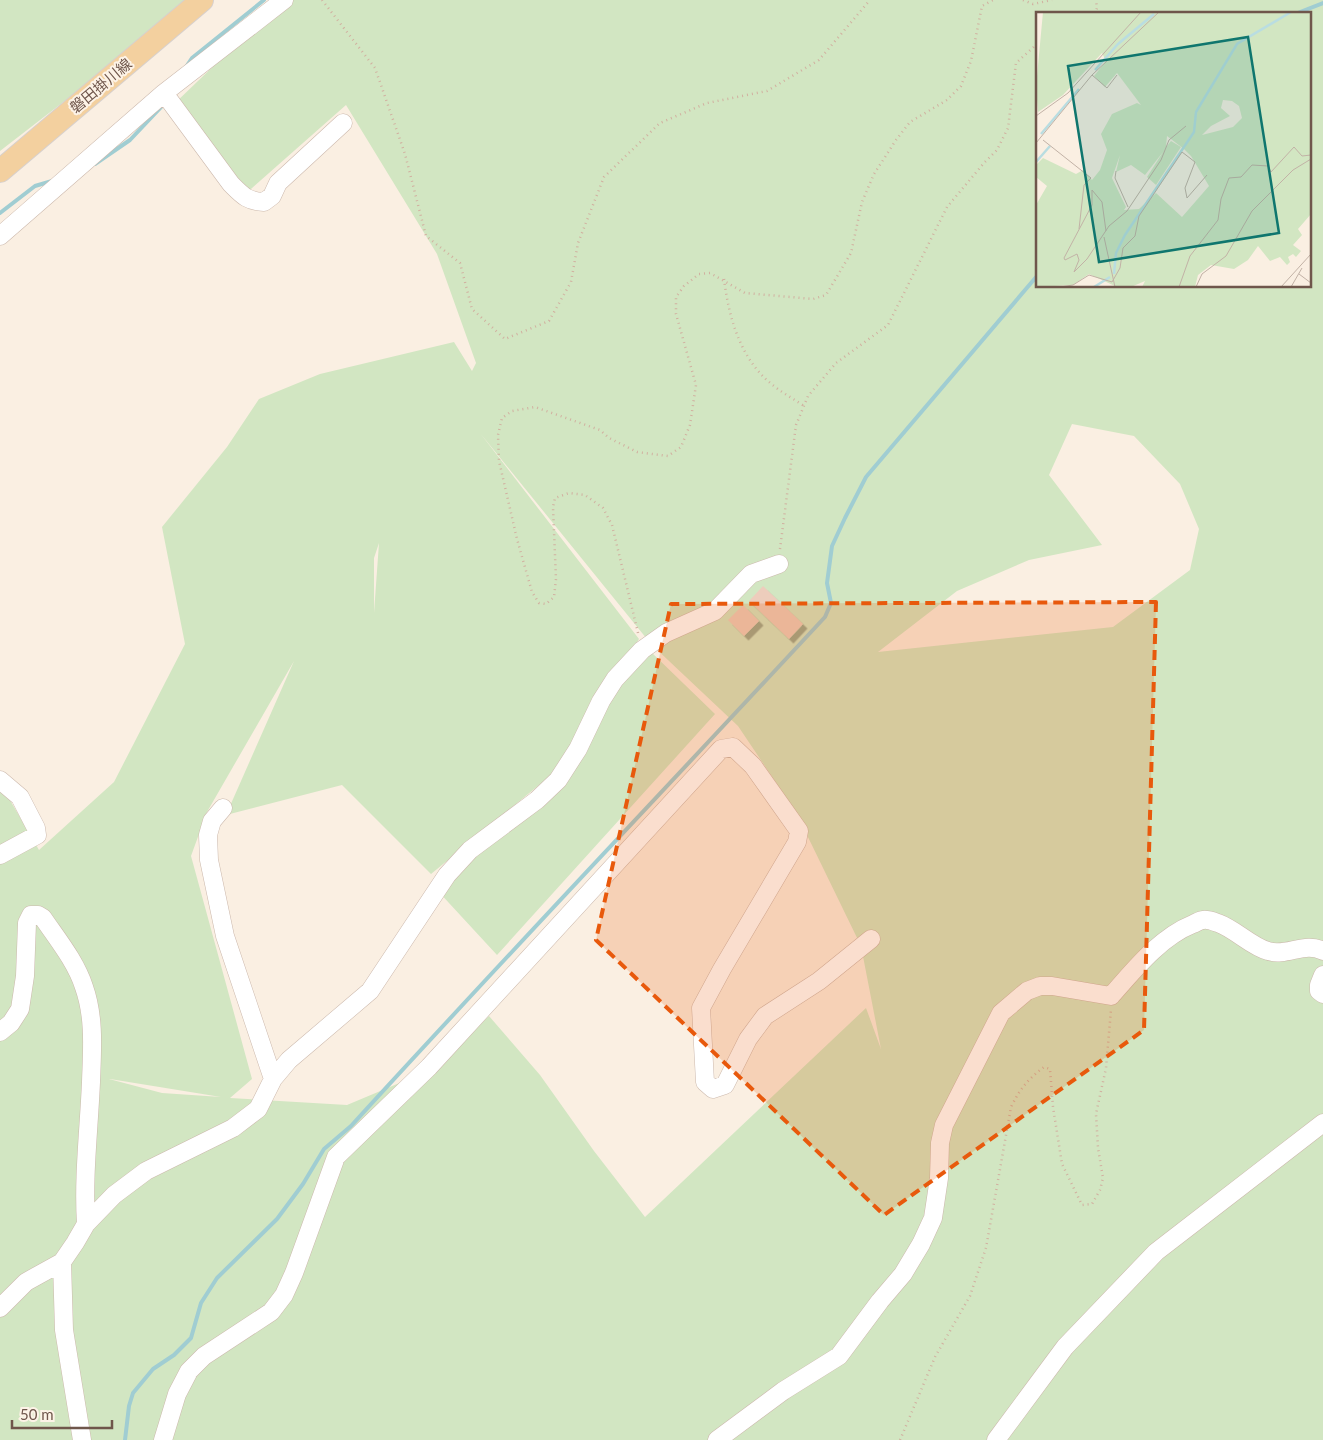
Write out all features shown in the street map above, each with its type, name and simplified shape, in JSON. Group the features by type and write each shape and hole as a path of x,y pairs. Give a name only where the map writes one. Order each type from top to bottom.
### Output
{"main road":[{"name":"磐田掛川線","path":"0,171 202,0"}],"street":[{"path":"0,236 164,93 284,0"},
{"path":"164,93 231,184 243,196 252,201 264,202 272,196 278,183 343,123"},
{"path":"0,1308 26,1282 62,1262 86,1224 114,1195 146,1171 233,1128 258,1109 273,1078 289,1060 370,990 437,890 470,850 538,800 558,780 578,749 601,701 615,679 642,650 666,633 715,611 751,574 779,564"},
{"path":"163,1440 177,1394 189,1371 204,1356 271,1312 284,1294 294,1273 336,1157 429,1068 721,749 733,747 753,766 799,831 797,842 701,1008 705,1082 713,1089 725,1085 748,1039 765,1016 819,981 871,940"},
{"path":"0,780 20,797 36,828 37,835 0,855"},
{"path":"223,808 212,821 208,834 209,860 225,936 273,1078"},
{"path":"0,1032 12,1023 20,1009 25,976 27,923 31,915 38,915 43,918 67,952 84,986 91,1015 92,1046 84,1196 86,1224"},
{"path":"718,1440 783,1391 839,1356 880,1301 903,1274 921,1244 933,1218 939,1178 940,1143 944,1125 1001,1013 1027,991 1040,986 1052,986 1110,996 1147,956 1185,927 1203,920 1218,923 1266,951 1280,954 1309,947 1323,951"},
{"path":"1323,975 1319,985 1319,991 1323,994"},
{"path":"996,1440 1066,1348 1156,1252 1323,1123"},
{"path":"62,1262 64,1330 82,1440"}],"path":[{"path":"322,0 375,68 406,154 426,236 460,263 472,309 505,339 549,321 571,282 578,243 604,177 660,123 708,102 766,91 819,60 870,0"},
{"path":"642,650 612,525 603,508 585,495 569,492 554,498 552,507 556,579 554,597 546,604 539,603 532,592 499,461 498,435 502,418 512,411 535,407 600,430 609,438 637,452 668,456 681,447 690,425 696,384 676,314 676,297 684,286 699,274 710,273 745,293 813,300 826,295 851,253 862,202 874,174 910,122 947,100 961,86 971,61 982,6 993,0"},
{"path":"1023,0 1033,4 1052,0"},
{"path":"779,564 796,424 808,396 836,363 888,325 947,207 997,150 1008,128 1016,63 1036,45"},
{"path":"724,280 728,306 740,342 751,362 775,387 804,406"},
{"path":"900,1440 935,1357 970,1296 986,1248 1010,1107 1020,1088 1029,1078 1044,1067 1050,1069 1053,1107 1062,1164 1073,1189 1082,1205 1092,1204 1100,1190 1103,1178 1098,1148 1096,1114 1106,1068 1112,1013 1110,996"}],"highlighted area":[{"path":"1156,602 1144,1030 884,1215 596,940 671,604"}],"green space":[{"path":"0,0 195,0 0,151"},
{"path":"276,0 1323,0 1323,1440 0,1440 0,783 39,850 114,782 185,644 162,527 227,447 259,399 320,374 454,342 472,371 476,363 437,254 346,105 243,196 173,105 277,5","holes":["1072,424 1134,436 1180,484 1199,529 1190,570 1113,627 878,652 957,591 1029,560 1102,545 1049,475","480,433 651,644 738,726 777,784 807,835 861,946 881,1049 866,1008 645,1217 594,1151 540,1075 489,1016 435,1068 347,1105 230,1098 252,1079 191,856 207,812 294,661 226,815 342,785 431,874 550,776 639,639","379,543 374,613 374,558","109,1079 221,1097 162,1093"]},
{"path":"652,653 715,714 497,955 437,890 531,804 601,701"}],"building":[{"path":"763,586 803,624 789,639 749,601"},
{"path":"743,605 759,621 744,636 728,620"}],"waterway":[{"path":"186,67 192,58 264,0"},
{"path":"1300,12 1323,3"},
{"path":"95,164 130,140 165,103"},
{"path":"0,213 35,186 52,181"},
{"path":"125,1440 129,1406 133,1393 153,1369 174,1355 191,1338 201,1303 217,1278 277,1219 303,1184 324,1149 351,1126 825,617 831,603 827,583 832,546 866,477 1036,277"}]}
